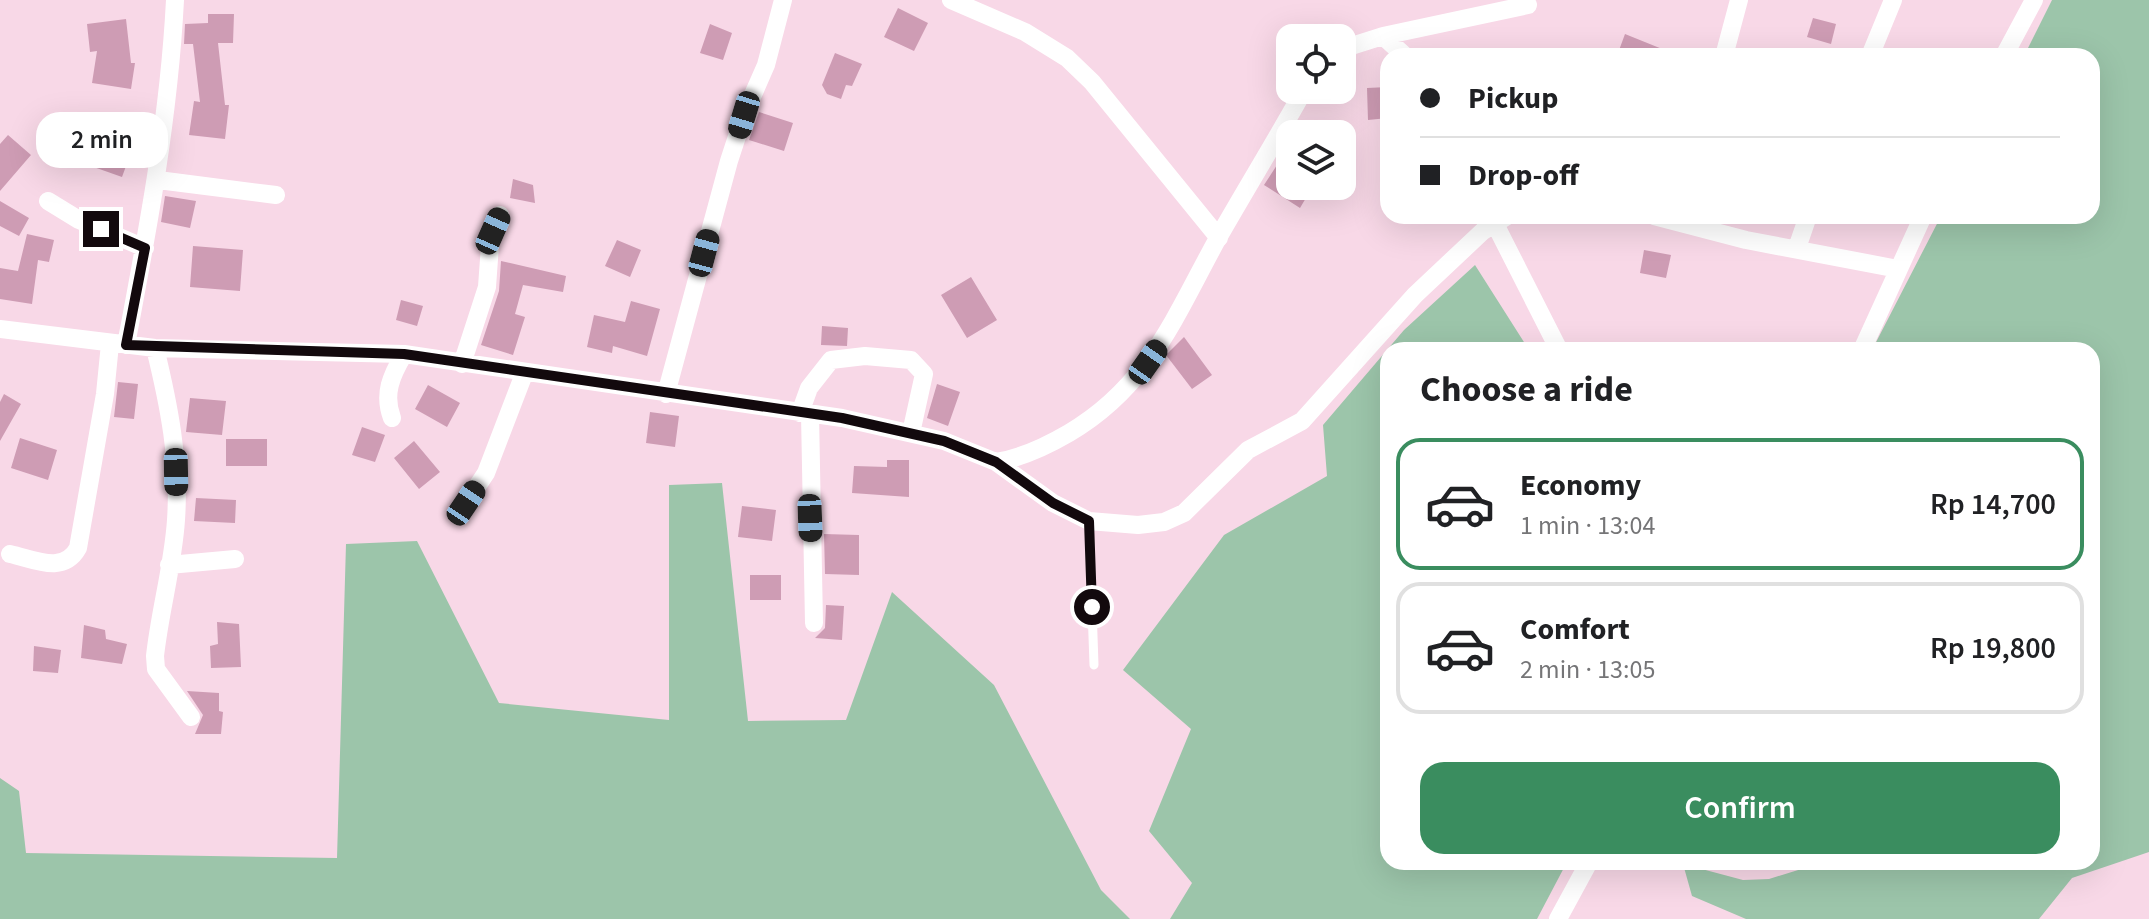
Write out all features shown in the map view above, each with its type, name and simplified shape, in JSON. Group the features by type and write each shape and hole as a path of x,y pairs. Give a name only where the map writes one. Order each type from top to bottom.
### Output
{"street":[{"path":"10,554 58,565 66,563 78,548 105,394 145,248 158,180 168,113 175,0"},
{"path":"666,394 729,161 744,115 766,65 783,0"},
{"path":"951,0 1025,32 1067,58 1092,82 1219,238"},
{"path":"1726,48 1739,0"},
{"path":"1873,48 1893,0"},
{"path":"2008,48 2034,0"},
{"path":"1356,45 1528,5"},
{"path":"1383,36 1396,48"},
{"path":"996,462 1016,459 1107,409 1136,380 1173,327 1219,238 1296,104"},
{"path":"158,180 276,195"},
{"path":"48,201 79,220 145,248"},
{"path":"462,364 487,287 490,245 500,215"},
{"path":"0,329 155,348 404,354 805,413 944,441 996,462 1053,503 1089,521 1138,525 1164,522 1184,513 1248,450 1310,414 1415,295 1491,224"},
{"path":"1500,224 1555,342"},
{"path":"1697,224 1898,269"},
{"path":"1797,248 1805,224"},
{"path":"1866,342 1919,224"},
{"path":"155,348 172,416 176,455 176,521 159,619 156,669 191,717"},
{"path":"392,418 388,408 389,383 404,354"},
{"path":"814,623 805,413 809,388 831,360 865,356 911,360 920,366 924,374 911,433"},
{"path":"466,503 491,462 524,374"},
{"path":"169,565 235,559"},
{"path":"1558,919 1585,870"}],"lane":[{"path":"1089,521 1094,665"}],"green space":[{"path":"2052,0 2149,0 2149,852 2100,869 2100,342 1876,342 1937,224 2100,224 2100,48 2028,48"},
{"path":"1475,265 1524,342 1394,342"},
{"path":"1380,358 1380,870 1563,870 1537,919 1170,919 1192,883 1149,831 1191,729 1123,670 1224,535 1327,476 1323,425"},
{"path":"722,483 748,721 846,720 892,592 994,685 1101,890 1130,919 0,919 0,778 19,791 26,853 337,858 346,544 417,541 499,703 669,720 669,485"},
{"path":"1685,870 1706,870 1743,880 1769,879 1798,870 2096,870 2072,878 2039,919 1746,919 1692,896"}],"building":[{"path":"898,8 928,23 914,51 884,37"},
{"path":"208,14 234,14 233,43 218,43 225,105 229,105 225,139 189,135 194,101 200,102 193,44 184,44 185,24 208,23"},
{"path":"1813,18 1836,24 1831,44 1807,37"},
{"path":"126,19 131,63 135,63 131,89 92,83 97,51 90,52 87,24"},
{"path":"710,24 732,33 723,60 700,53"},
{"path":"1625,34 1660,48 1620,48"},
{"path":"835,53 862,64 852,86 846,85 841,99 827,94 822,85"},
{"path":"1380,87 1380,119 1368,120 1367,88"},
{"path":"759,112 793,123 784,151 749,140"},
{"path":"8,135 31,155 0,191 0,144"},
{"path":"95,146 129,158 122,177 88,165"},
{"path":"1276,167 1276,193 1264,185"},
{"path":"513,179 533,185 535,203 510,198"},
{"path":"165,196 196,201 190,228 161,222"},
{"path":"1287,200 1305,200 1300,208"},
{"path":"0,201 29,218 19,236 0,226"},
{"path":"27,234 54,240 49,262 38,260 32,304 0,299 0,268 18,271"},
{"path":"617,240 641,250 630,277 605,266"},
{"path":"193,246 243,250 240,291 190,287"},
{"path":"1644,250 1671,255 1666,278 1640,273"},
{"path":"501,261 566,276 563,292 523,285 515,314 525,317 513,355 481,345 499,291"},
{"path":"971,277 997,320 967,338 941,295"},
{"path":"401,300 423,306 417,326 396,320"},
{"path":"631,301 660,309 647,356 613,346 612,353 587,347 594,315 625,322"},
{"path":"822,326 848,328 847,346 821,345"},
{"path":"1184,337 1212,375 1192,389 1166,355"},
{"path":"118,382 138,384 134,419 114,417"},
{"path":"937,384 960,392 948,426 927,418"},
{"path":"428,385 460,403 447,427 415,409"},
{"path":"4,394 21,404 0,441 0,402"},
{"path":"190,398 226,401 222,435 186,432"},
{"path":"650,412 679,416 675,447 646,443"},
{"path":"362,427 385,435 375,462 352,455"},
{"path":"20,438 57,450 48,480 11,468"},
{"path":"226,439 267,439 267,466 226,466"},
{"path":"414,441 440,472 419,489 394,458"},
{"path":"887,460 909,460 909,497 852,493 854,466 887,467"},
{"path":"196,498 236,500 235,523 194,521"},
{"path":"742,506 776,510 772,541 738,537"},
{"path":"824,534 859,535 859,575 825,574"},
{"path":"750,575 781,575 781,600 750,600"},
{"path":"826,605 844,606 842,640 815,638 825,628"},
{"path":"217,622 239,624 241,667 211,668 210,646 218,644"},
{"path":"84,625 105,630 106,639 127,644 122,664 81,658"},
{"path":"34,646 61,650 58,673 33,671"},
{"path":"187,691 219,693 219,711 223,712 221,734 195,734 203,715"}],"route":[{"path":"101,229 145,248 126,345 404,354 842,418 944,441 996,462 1053,503 1089,521 1092,607"}]}
